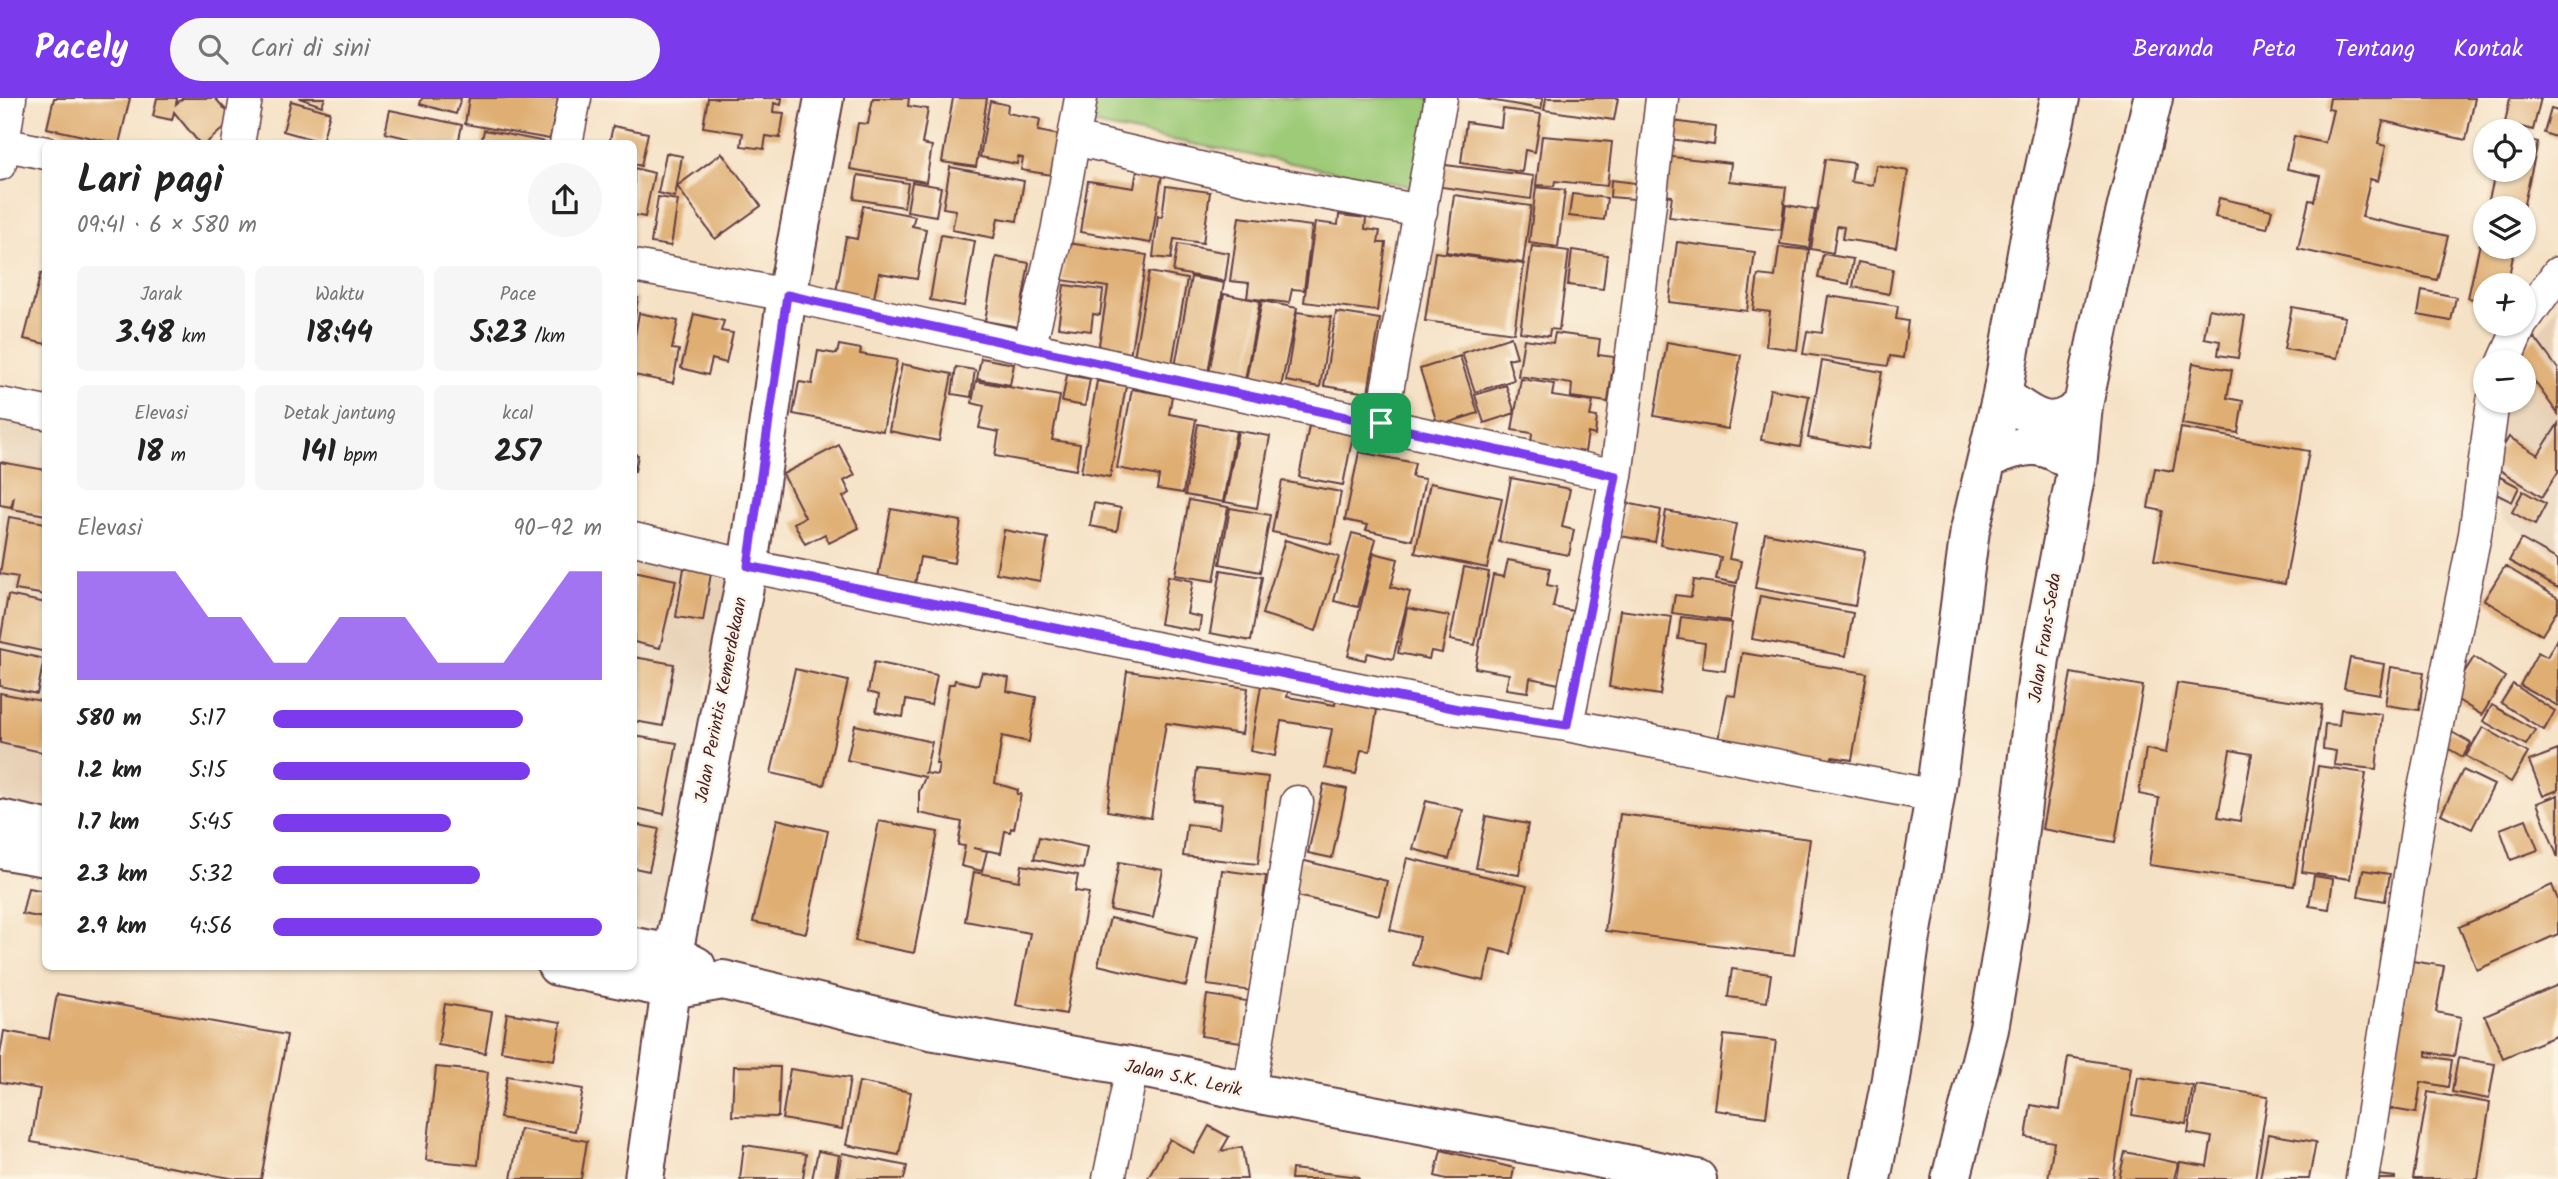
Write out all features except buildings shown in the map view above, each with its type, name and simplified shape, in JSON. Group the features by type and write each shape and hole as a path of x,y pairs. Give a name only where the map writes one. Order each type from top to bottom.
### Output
{"main road":[{"name":"Jalan Perintis Kemerdekaan","path":"644,1179 672,972 748,566 787,295 824,98"},
{"path":"1871,1179 1891,1079 1910,943 1935,796 1970,530 2002,396 2030,236 2060,98"},
{"name":"Jalan Frans-Seda","path":"1951,1179 1989,1029 2008,917 2040,659 2077,467 2083,405 2108,285 2153,98"},
{"path":"2002,396 2040,420 2056,422 2071,416 2083,405"},
{"path":"1989,458 2009,449 2036,445 2056,450 2077,467"},
{"path":"0,819 42,828"},
{"path":"0,849 42,856"},
{"path":"637,949 672,972"},
{"path":"634,970 672,972"},
{"name":"Jalan S.K. Lerik","path":"672,972 723,980 930,1030 1179,1075 1249,1092 1569,1152 1697,1179"}],"street":[{"path":"10,98 1,154 42,153"},
{"path":"239,140 246,98"},
{"path":"567,140 575,98"},
{"path":"1029,349 1057,232 1081,98"},
{"path":"1381,423 1441,98"},
{"path":"1567,725 1616,476 1662,98"},
{"path":"1074,139 1252,180 1421,211"},
{"path":"637,267 787,295 1616,476"},
{"path":"2536,303 2558,273"},
{"path":"0,404 42,412"},
{"path":"2362,1179 2422,799 2475,534 2491,413"},
{"path":"637,540 748,566 1458,709 1567,725 1935,796"},
{"path":"1249,1092 1297,802"},
{"path":"1109,1179 1132,1068"}],"shaded area":[{"path":"2558,304 2558,557 2504,519 2488,493 2501,413 2536,413 2536,350 2526,350"},
{"path":"0,416 42,424 42,808 0,800"},
{"path":"637,553 730,571 659,927 637,923"}],"green space":[{"path":"1095,98 1438,98 1425,189 1090,124"}],"route":[{"path":"787,295 1381,423 1616,476 1567,725 1458,709 748,566 787,295"}]}
